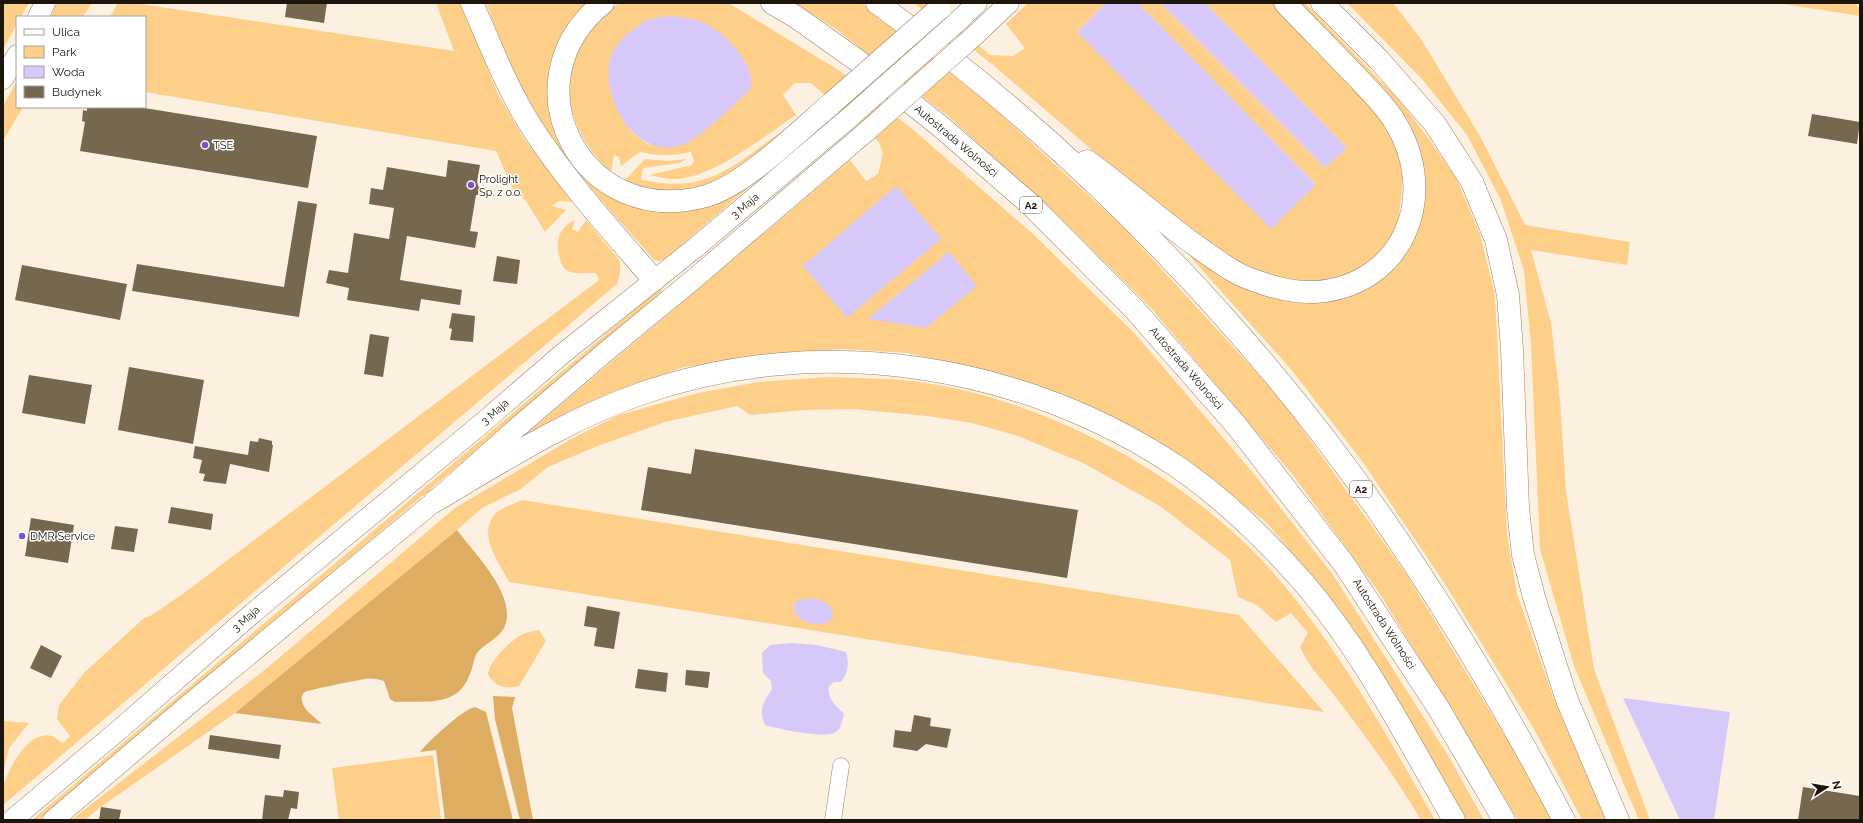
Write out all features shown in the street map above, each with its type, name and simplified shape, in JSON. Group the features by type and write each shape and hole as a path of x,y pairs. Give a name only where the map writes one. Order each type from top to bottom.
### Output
{"highway":[{"path":"472,3 503,74 530,124 578,190 654,280"},
{"path":"603,3 579,26 570,43 560,77 561,113 569,138 578,154 591,170 612,187 637,197 662,202 706,196 733,183 761,162 832,103 942,6"},
{"path":"759,3 796,17"},
{"name":"Autostrada Wolności","path":"772,3 796,17 858,61 946,131 1031,205 1135,310 1236,425 1344,564 1439,709 1504,820"},
{"name":"A2","path":"877,3 933,43 1011,106 1107,195 1176,265 1276,377 1373,505 1435,597 1476,663 1564,820"},
{"path":"1011,106 1114,180 1170,227 1234,273 1284,290 1314,292 1334,289 1355,282 1370,274 1383,264 1396,250 1405,233 1414,210 1415,187 1412,164 1396,123 1380,101 1285,3"},
{"path":"1322,3 1379,60 1435,124 1472,182 1496,240 1508,295 1512,349 1517,500 1523,555 1534,597 1567,700 1618,820"},
{"path":"436,501 553,431 581,418 642,393 676,383 726,372 787,363 877,363 958,374 1044,398 1117,431 1180,469 1216,496 1261,537 1304,583 1338,629 1386,702 1454,820"}],"main road":[{"path":"38,16 45,3"},
{"name":"3 Maja","path":"12,820 120,729 254,612 481,424 561,355 695,248 849,118 977,3"},
{"name":"3 Maja","path":"53,820 193,701 436,501 512,432 866,132 973,37 1008,3"},
{"path":"3,79 16,57"},
{"path":"654,280 695,278"}],"street":[{"path":"833,820 840,766"}],"green space":[{"path":"3,3 29,3 22,16 16,16 16,26 3,49"},
{"path":"56,3 92,3 84,16 51,16"},
{"path":"118,3 134,3 454,51 436,3 460,3 498,94 523,137 572,202 559,201 552,206 566,210 545,232 526,201 513,189 496,151 146,92 146,16 111,16"},
{"path":"486,3 588,3 576,16 563,38 551,102 630,203 756,181 665,259 659,261 654,260 577,171 542,123 515,73"},
{"path":"620,3 730,4 840,71 917,133 1033,234 1136,335 1258,479 1333,575 1449,757 1484,820 1465,820 1414,729 1336,606 1266,522 1166,446 1068,396 1005,375 907,353 843,349 796,352 684,367 615,392 519,440 850,160 866,181 878,174 883,154 879,142 811,83 795,83 783,95 796,115 739,154 707,171 691,177 676,179 649,175 692,165 694,161 691,152 666,155 640,152 621,166 619,157 614,155 611,172 596,156 584,139 575,121 570,102 570,82 573,63 582,44 600,20","holes":["674,16 702,22 649,145 634,134 620,116 649,19"]},
{"path":"795,3 861,3 881,17 984,99 1124,228 1280,398 1405,572 1532,780 1552,820 1518,820 1380,594 1293,475 1150,307 1054,212 949,117 837,30"},
{"path":"914,3 930,3 990,55 1013,56 1025,48 1006,24 1028,3 1106,3 1077,32 1316,185 1138,3 1160,3 1325,168 1347,148 1205,3 1273,3 1373,108 1397,148 1403,179 1398,225 1389,240 1375,257 1362,269 1328,281 1297,284 1270,279 1225,258 1149,199 993,65"},
{"path":"1296,3 1305,3 1399,100 1429,139 1457,180 1480,234 1495,295 1507,534 1517,594 1554,699 1606,820 1582,820 1533,727 1445,584 1362,461 1290,368 1178,243 1303,302 1413,240 1424,204 1425,174 1416,144"},
{"path":"1347,3 1393,3 1421,39 1480,136 1525,225 1630,242 1627,265 1531,250 1551,323 1560,400 1566,491 1594,669 1650,820 1639,820 1574,666 1540,549 1531,344 1524,271 1501,200 1467,135 1422,79"},
{"path":"1778,3 1855,3 1860,9 1860,16"},
{"path":"16,83 16,108 22,108 3,141 3,106"},
{"path":"793,126 739,170 698,189 659,192 624,181 645,159 668,161 687,159 680,163 643,168 641,180 673,184 700,181 725,171 777,135"},
{"path":"575,220 572,229 578,232 586,220 620,261 620,274 617,284 3,805 2,788 10,770 21,752 35,738 43,735 52,736 63,743 70,736 57,719 59,705 84,673 144,618 152,615 184,593 599,280 596,273 571,272 565,269 561,263 558,247 559,236 561,231 569,223"},
{"path":"659,289 662,289 662,293 40,820 32,820"},
{"path":"829,377 901,380 952,388 1004,401 1055,421 1106,445 1155,473 1200,504 1241,539 1276,576 1321,633 1362,694 1435,820 1421,820 1402,789 1370,743 1307,661 1300,647 1308,633 1291,613 1276,622 1257,605 1238,597 1230,560 1160,506 1083,463 1018,436 972,423 927,416 854,409 804,410 750,415 737,406 665,422 595,447 548,467 521,489 482,508 235,713 98,809 85,820 71,820 266,669 455,508 573,438 619,415 698,393 759,382"},
{"path":"522,500 1239,615 1324,712 509,582 495,557 488,531 490,522 495,514"},
{"path":"539,630 546,641 519,686 505,687 494,682 488,674 489,669 502,651 523,634"},
{"path":"3,721 29,723 9,748 3,773"},
{"path":"433,755 441,820 339,820 332,768"}],"shaded area":[{"path":"457,530 483,563 500,589 505,603 507,616 502,632 477,653 469,676 463,687 456,694 438,701 395,702 390,699 384,681 368,679 323,687 305,692 302,695 302,699 305,708 322,724 235,713"},
{"path":"493,696 515,697 512,708 533,820 520,820 495,719"},
{"path":"475,707 486,712 513,820 445,820 436,750 420,752 438,733 455,719"}],"water":[{"path":"1106,3 1138,3 1316,185 1271,229 1077,32"},
{"path":"1160,3 1205,3 1347,148 1325,168"},
{"path":"674,16 700,21 721,34 738,51 745,61 751,81 750,90 702,133 687,143 670,147 654,145 640,138 628,127 619,113 612,97 609,81 609,65 615,48 632,30 648,20"},
{"path":"896,186 941,239 847,318 803,266"},
{"path":"949,252 977,286 926,328 868,319"},
{"path":"811,598 820,600 829,606 833,613 829,622 813,624 798,617 793,607 796,601"},
{"path":"792,643 817,645 846,652 848,664 846,675 841,682 834,682 829,686 829,695 831,699 844,714 840,728 834,733 810,734 765,725 762,710 764,702 772,689 771,681 763,673 762,653 770,645"},
{"path":"1623,698 1730,712 1714,820 1680,820"}],"building":[{"path":"287,3 327,3 324,23 285,17"},
{"name":"TSE","path":"87,108 144,108 317,136 308,188 80,151 85,122 82,121 83,110 87,111"},
{"path":"1812,114 1860,122 1857,144 1808,136"},
{"path":"448,160 480,165 477,182 479,188 478,195 476,195 470,231 478,232 475,248 407,236 400,280 462,290 460,305 421,299 419,311 347,300 349,288 326,283 329,270 348,273 354,233 389,239 394,208 369,204 371,188 383,190 387,167 446,177"},
{"path":"298,201 317,204 299,317 132,291 137,264 284,287"},
{"path":"497,256 520,260 517,284 493,281"},
{"path":"22,265 127,284 120,320 15,300"},
{"path":"452,313 475,316 473,342 450,340 452,329 449,328"},
{"path":"370,334 389,337 383,377 364,374"},
{"path":"129,367 204,380 193,444 118,430"},
{"path":"29,375 92,385 85,424 22,413"},
{"path":"259,438 272,441 273,445 269,472 230,464 226,484 203,481 205,474 199,473 202,460 193,458 195,446 248,455 250,441 258,442"},
{"path":"695,449 1078,510 1067,578 641,510 648,467 691,474"},
{"path":"171,507 213,514 211,530 168,523"},
{"path":"31,518 74,525 68,563 25,556"},
{"path":"115,526 138,529 134,552 111,549"},
{"path":"587,606 620,612 614,649 594,646 597,628 584,626"},
{"path":"41,645 62,656 51,678 30,668"},
{"path":"638,669 668,673 666,692 635,688"},
{"path":"686,670 710,672 708,688 685,685"},
{"path":"914,715 931,718 930,726 951,729 947,748 926,744 917,751 893,747 895,730 911,732"},
{"path":"210,735 281,745 279,759 208,749"},
{"path":"1803,787 1860,796 1860,820 1798,820"},
{"path":"284,790 299,792 297,809 291,808 288,820 262,820 265,795 283,797"},
{"path":"101,807 121,810 119,820 99,820"}],"place":[{"name":"TSE","path":"205,145"},
{"name":"Prolight Sp. z o.o.","path":"471,185"},
{"name":"DMR Service","path":"22,536"}]}
